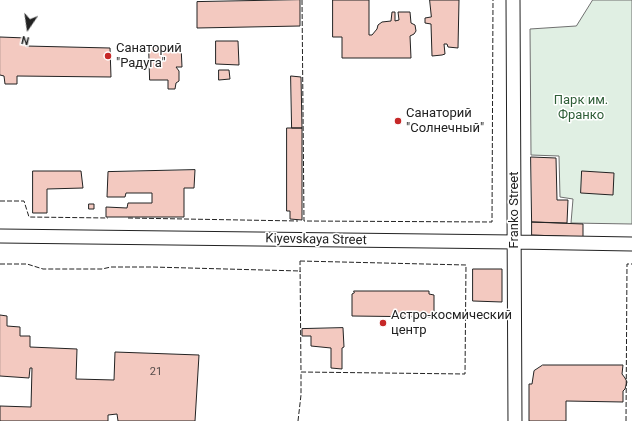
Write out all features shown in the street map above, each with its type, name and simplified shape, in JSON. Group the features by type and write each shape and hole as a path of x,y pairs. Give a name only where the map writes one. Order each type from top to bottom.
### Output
{"street":[{"name":"Franko Street","path":"513,0 515,421"},
{"name":"Kiyevskaya Street","path":"0,236 632,244"}],"green space":[{"name":"Парк им. Франко","path":"593,0 632,0 632,224 571,223 573,199 560,197 559,156 531,155 530,29 576,26"}],"building":[{"path":"300,0 300,26 197,28 197,2"},
{"path":"333,0 369,0 369,35 372,35 377,29 378,25 382,22 391,21 392,12 395,12 395,21 399,20 398,12 410,12 411,23 415,25 416,31 410,36 411,58 342,58 342,37 333,37"},
{"path":"430,0 459,0 458,48 448,47 447,44 444,44 445,54 442,55 432,56 431,24 425,23 425,18 431,17"},
{"path":"0,37 26,38 26,46 110,48 111,77 17,76 17,84 5,84 4,76 0,75"},
{"path":"216,41 238,41 239,65 216,64"},
{"path":"149,46 181,46 182,67 176,67 179,71 179,81 176,83 175,89 168,89 168,80 150,80"},
{"path":"219,70 229,70 230,79 219,80"},
{"path":"291,76 301,77 302,128 292,128"},
{"path":"287,128 302,128 302,220 290,219 290,211 287,211"},
{"path":"531,157 556,158 557,200 568,200 567,223 532,222"},
{"path":"195,170 194,188 184,188 184,217 106,217 106,207 127,208 128,203 152,203 152,193 126,193 125,197 107,197 108,172"},
{"path":"33,171 81,171 83,188 47,189 47,213 33,213"},
{"path":"582,171 614,173 613,195 581,193"},
{"path":"89,204 94,204 94,209 89,209"},
{"path":"532,222 583,224 583,237 532,235"},
{"path":"473,269 502,269 502,302 473,301"},
{"path":"354,291 429,291 429,294 434,295 434,317 352,316 352,294"},
{"path":"0,315 7,316 7,326 20,327 20,336 30,336 30,347 77,349 76,379 114,380 115,352 199,355 195,421 118,421 117,414 108,415 108,421 0,421 0,406 31,407 32,368 30,368 29,378 0,376"},
{"path":"343,328 344,347 342,348 342,369 331,368 331,348 311,346 311,336 302,336 302,329"},
{"path":"543,365 623,365 622,374 627,382 623,391 623,402 566,401 566,421 529,421 529,384 532,384 534,371"}],"fence":[{"path":"302,0 304,221 492,222 493,0"},
{"path":"0,201 24,201 29,217 108,218"},
{"path":"128,218 298,221"},
{"path":"300,261 466,265 465,374 301,372 300,261"},
{"path":"0,264 27,264 43,269 152,267 300,272"},
{"path":"626,421 627,264 632,264"},
{"path":"298,421 301,395 301,372"}],"place":[{"name":"Санаторий \"Радуга\"","path":"108,56"},
{"name":"Санаторий \"Солнечный\"","path":"398,121"},
{"name":"Астро-космический центр","path":"383,323"}]}
